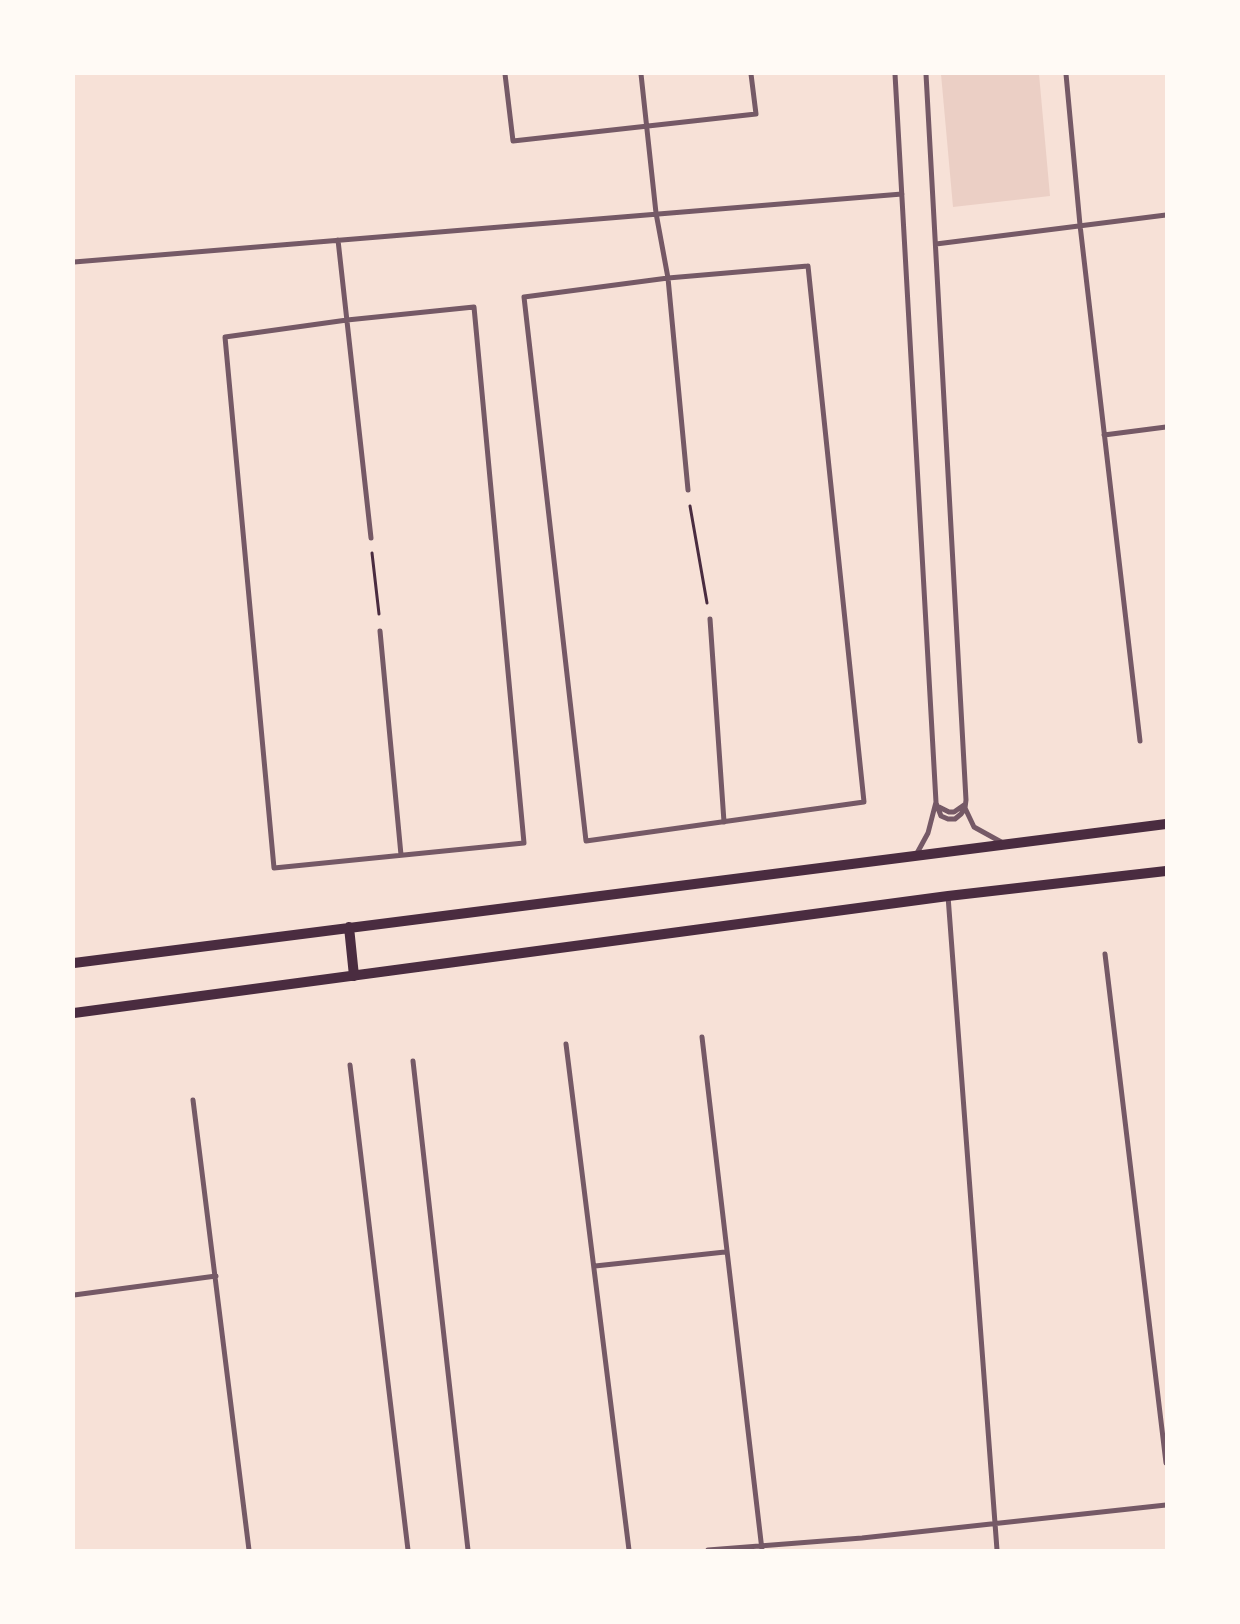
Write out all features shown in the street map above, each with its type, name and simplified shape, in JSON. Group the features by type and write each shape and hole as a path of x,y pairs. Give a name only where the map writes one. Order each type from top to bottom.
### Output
{"main road":[{"path":"74,963 915,856 1003,843 1166,824"},
{"path":"74,1013 948,896 1166,870"},
{"path":"349,928 354,976"}],"street":[{"path":"505,74 513,141 756,114 752,74"},
{"path":"641,74 656,212 668,278 688,490"},
{"path":"895,74 936,802 941,816 948,819 955,818 961,814 966,800 926,74"},
{"path":"1066,74 1080,226 1140,741"},
{"path":"74,262 656,212 902,194"},
{"path":"936,244 1166,215"},
{"path":"338,240 370,538"},
{"path":"808,266 864,802 586,841 524,297 668,278 808,266"},
{"path":"474,307 524,843 274,868 225,337 347,320 474,307"},
{"path":"1104,435 1166,427"},
{"path":"710,619 724,822"},
{"path":"380,632 401,855"},
{"path":"936,802 943,810 949,812 959,810 966,800"},
{"path":"915,856 928,833 936,802"},
{"path":"964,808 974,826 1003,843"},
{"path":"948,896 997,1524 997,1550"},
{"path":"1105,954 1166,1463"},
{"path":"702,1036 725,1252 762,1548"},
{"path":"566,1044 629,1550"},
{"path":"413,1061 468,1550"},
{"path":"350,1065 408,1550"},
{"path":"193,1100 249,1550"},
{"path":"595,1266 725,1252"},
{"path":"74,1296 216,1276"},
{"path":"708,1550 762,1548 1166,1505"}],"path":[{"path":"688,490 710,619"},
{"path":"370,538 380,632"}],"shaded area":[{"path":"941,74 1039,74 1050,196 953,207"}]}
